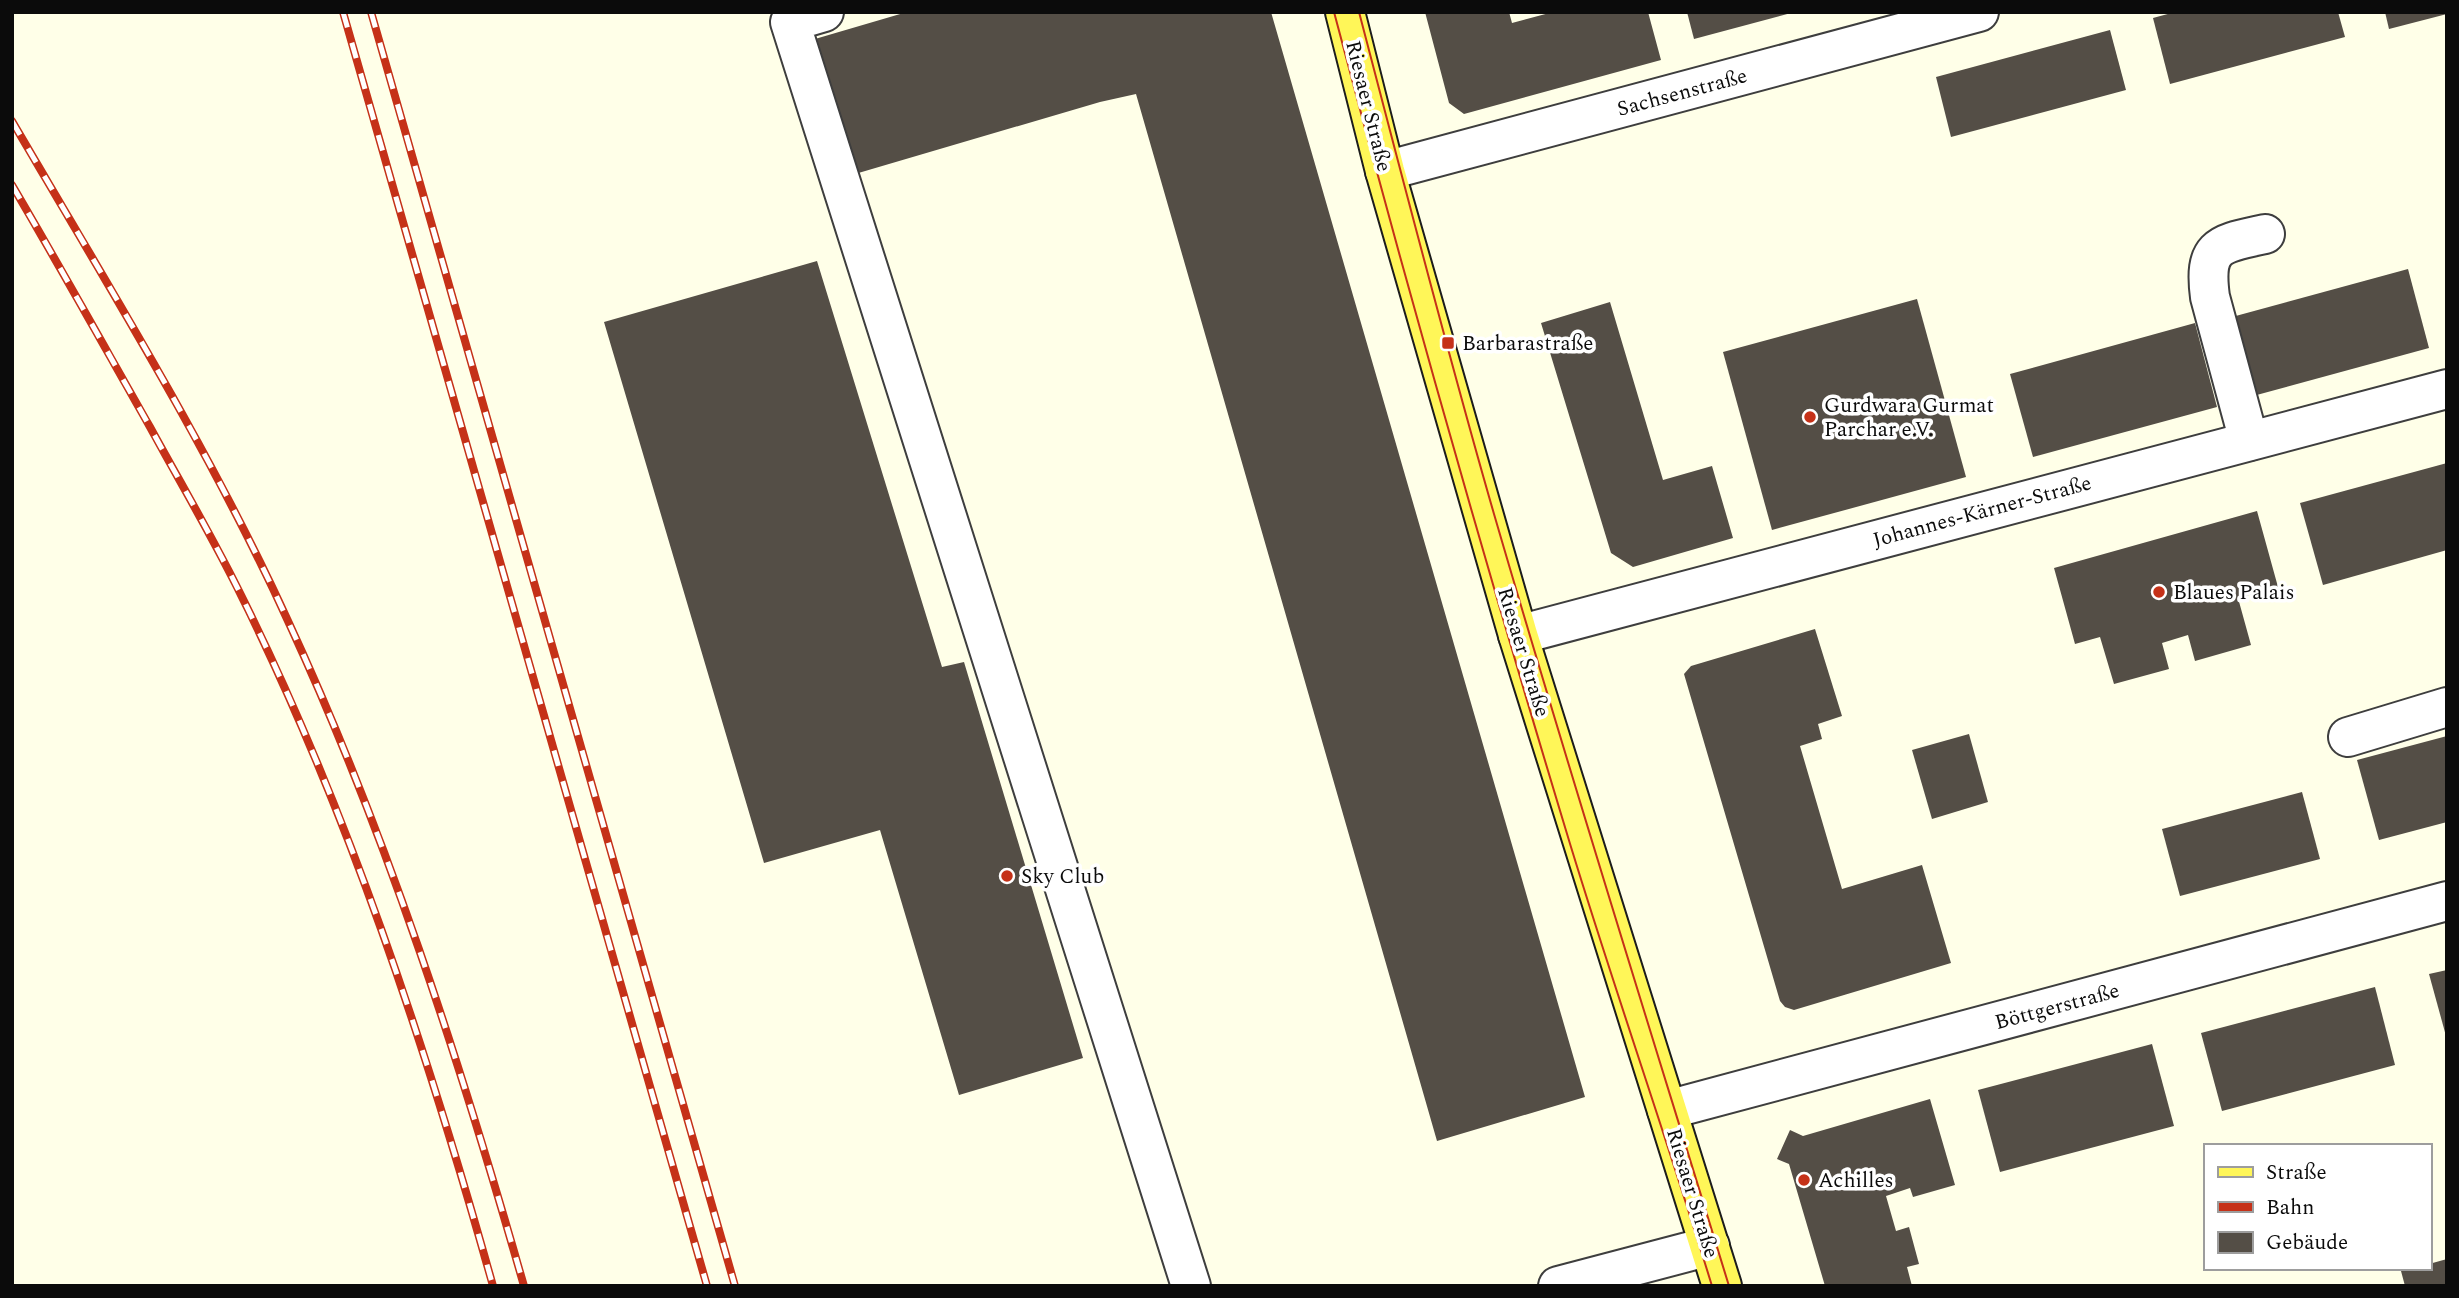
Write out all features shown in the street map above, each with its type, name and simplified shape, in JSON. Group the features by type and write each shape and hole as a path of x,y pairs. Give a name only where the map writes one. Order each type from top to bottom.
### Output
{"main road":[{"name":"Riesaer Straße","path":"1345,12 1385,171 1518,635 1722,1286"}],"street":[{"path":"824,12 790,22 1191,1286"},
{"name":"Sachsenstraße","path":"1385,171 1979,12"},
{"path":"2249,441 2210,297 2207,274 2210,258 2221,245 2265,234"},
{"name":"Johannes-Kärner-Straße","path":"1518,635 2447,389"},
{"path":"2348,737 2447,707"},
{"name":"Böttgerstraße","path":"1667,1110 2447,901"},
{"path":"1558,1286 1710,1246"}],"building":[{"path":"907,12 1271,12 1585,1097 1437,1141 1136,94 1100,102 855,174 815,39"},
{"path":"1425,12 1509,12 1512,23 1553,12 1648,12 1661,60 1464,114 1449,103"},
{"path":"1687,12 1791,12 1791,13 1694,39"},
{"path":"2175,12 2338,12 2345,37 2170,84 2153,18"},
{"path":"2385,12 2447,12 2447,14 2389,29"},
{"path":"2110,30 2126,90 1951,137 1936,77"},
{"path":"817,261 942,667 964,662 1083,1058 959,1095 880,830 764,863 604,322"},
{"path":"2408,269 2429,348 2253,396 2232,317"},
{"path":"1917,299 1966,477 1772,530 1723,352"},
{"path":"1610,302 1663,480 1712,466 1733,538 1633,567 1611,553 1541,323"},
{"path":"2195,323 2217,407 2033,457 2010,374"},
{"path":"2447,463 2447,550 2323,585 2300,503"},
{"name":"Blaues Palais","path":"2257,511 2278,587 2238,598 2251,645 2195,661 2188,635 2162,643 2169,669 2114,684 2100,637 2075,644 2054,568"},
{"path":"1815,629 1842,716 1818,724 1822,739 1800,746 1842,889 1922,865 1951,963 1794,1010 1785,1007 1780,1001 1684,674 1691,666"},
{"path":"1969,734 1988,802 1932,819 1912,750"},
{"path":"2447,736 2447,822 2379,840 2357,760"},
{"path":"2302,792 2320,859 2180,896 2162,829"},
{"path":"2447,970 2447,1036 2446,1036 2429,974"},
{"path":"2375,987 2395,1065 2222,1111 2201,1033"},
{"path":"2152,1044 2174,1126 2000,1172 1978,1090"},
{"path":"1930,1099 1955,1185 1913,1197 1910,1188 1886,1196 1896,1231 1909,1227 1919,1264 1907,1267 1912,1286 1825,1286 1789,1164 1777,1159 1790,1130 1803,1136"},
{"path":"2447,1259 2447,1286 2405,1286 2401,1271 2431,1270 2431,1263"}],"tram line":[{"path":"1334,12 1419,326 1540,743 1588,902 1712,1286"},
{"path":"1359,12 1494,514 1580,804 1729,1286"}],"railway":[{"path":"343,12 707,1286"},
{"path":"371,12 735,1286"},
{"path":"12,121 156,368 225,494 258,557 324,702 419,949 474,1116 524,1286"},
{"path":"12,185 216,547 277,671 314,756 382,930 440,1107 493,1286"}],"place":[{"name":"Barbarastraße","path":"1448,343"},
{"name":"Gurdwara Gurmat Parchar e.V.","path":"1810,417"},
{"name":"Blaues Palais","path":"2159,592"},
{"name":"Sky Club","path":"1007,876"},
{"name":"Achilles","path":"1804,1180"}]}
